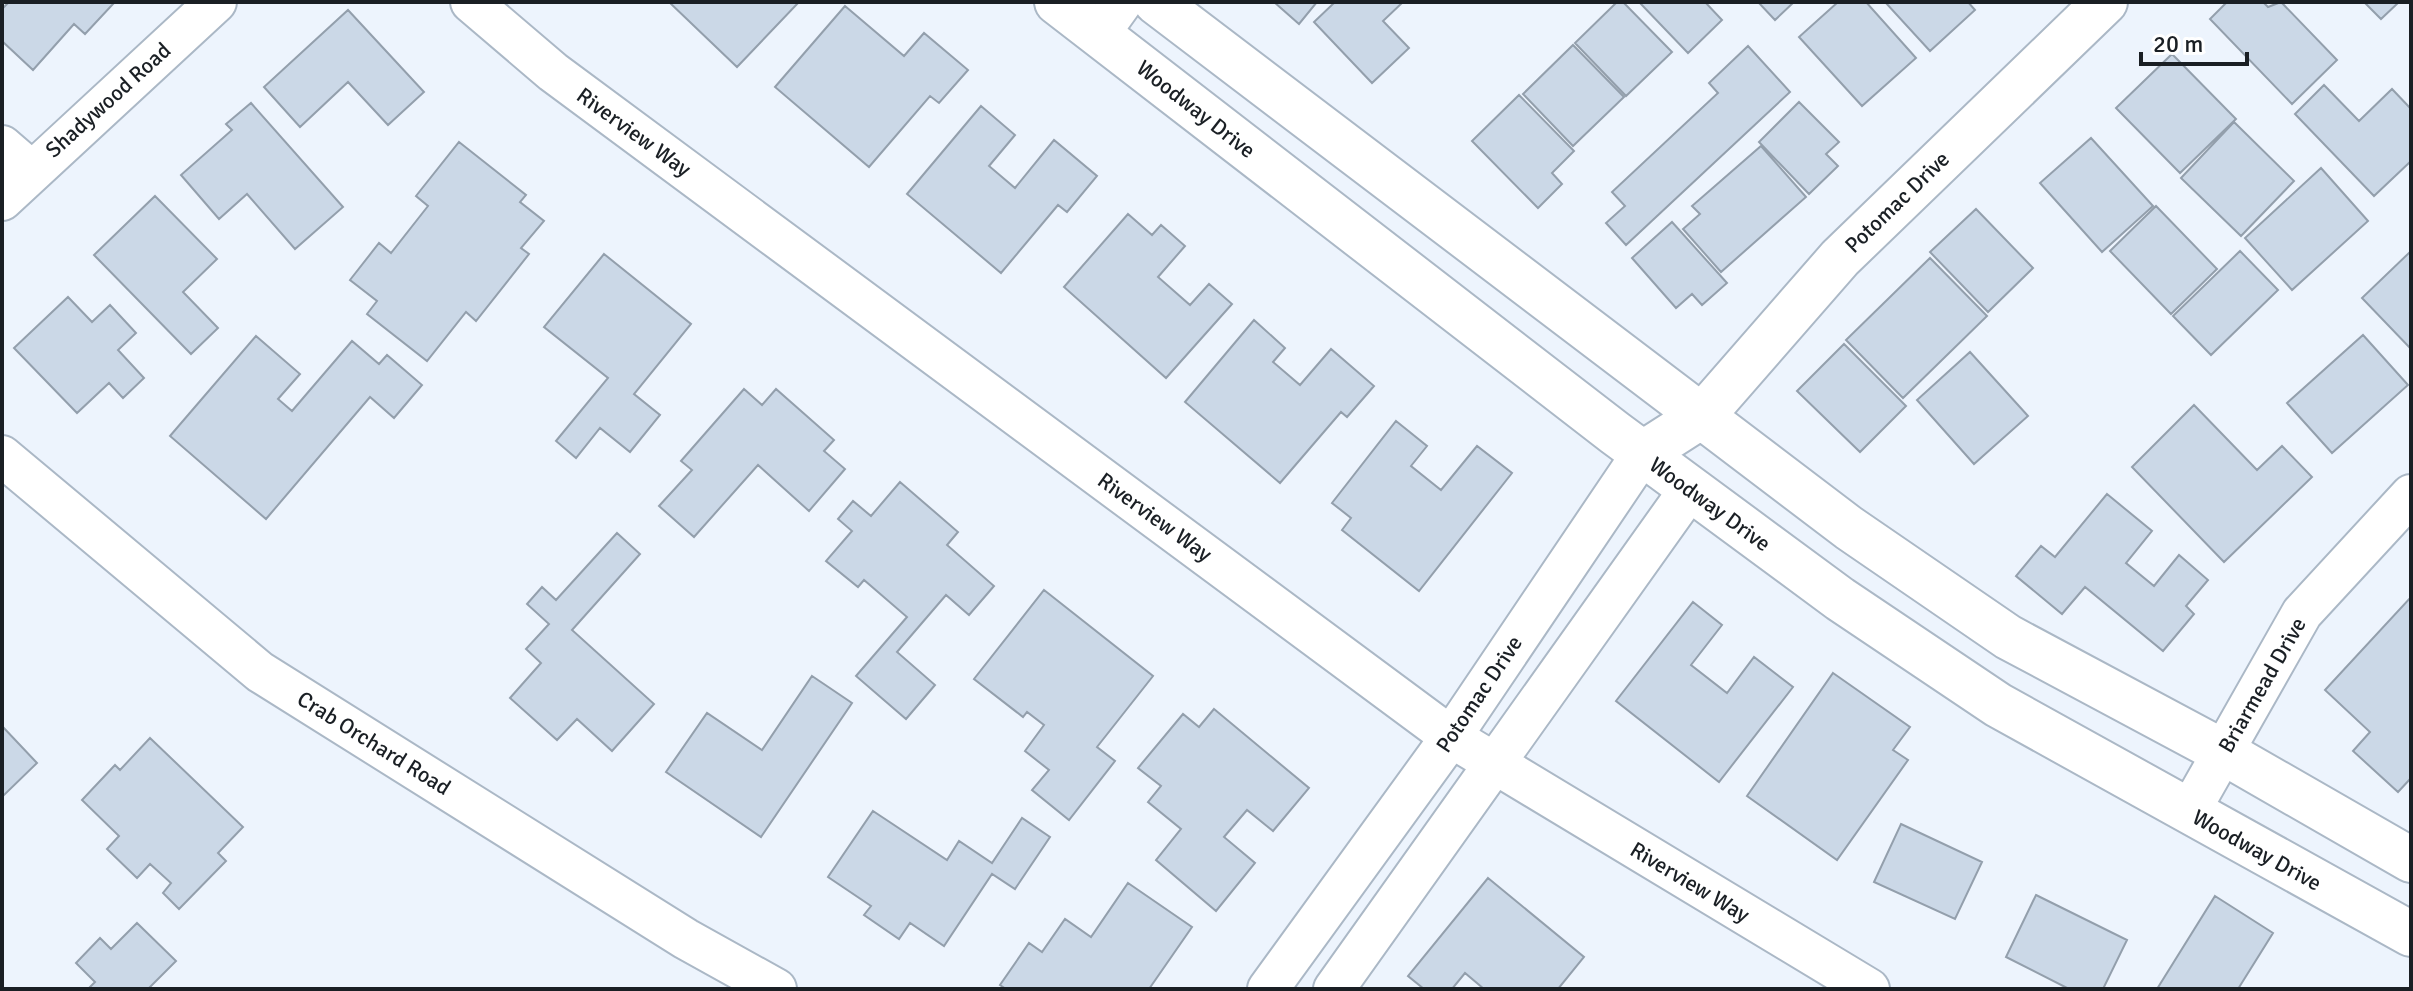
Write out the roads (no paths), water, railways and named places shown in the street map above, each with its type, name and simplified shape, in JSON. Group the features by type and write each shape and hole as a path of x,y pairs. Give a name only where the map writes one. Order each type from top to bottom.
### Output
{"main road":[{"name":"Woodway Drive","path":"1057,2 1110,18 1642,454 1840,599 1998,705 2411,934"},
{"path":"1156,2 1849,528 2008,637 2223,752 2411,860"},
{"name":"Potomac Drive","path":"1642,454 1703,415 1840,258 2105,2"},
{"path":"1690,489 1703,415"}],"street":[{"name":"Shadywood Road","path":"2,200 16,158 216,2"},
{"name":"Riverview Way","path":"471,2 553,72 1451,737 1869,989"},
{"name":"Potomac Drive","path":"1268,989 1451,737 1642,454"},
{"name":"Crab Orchard Road","path":"2,456 260,672 686,939 776,989"},
{"path":"1334,989 1690,489"},
{"name":"Briarmead Drive","path":"2189,812 2302,613 2411,495"}]}
